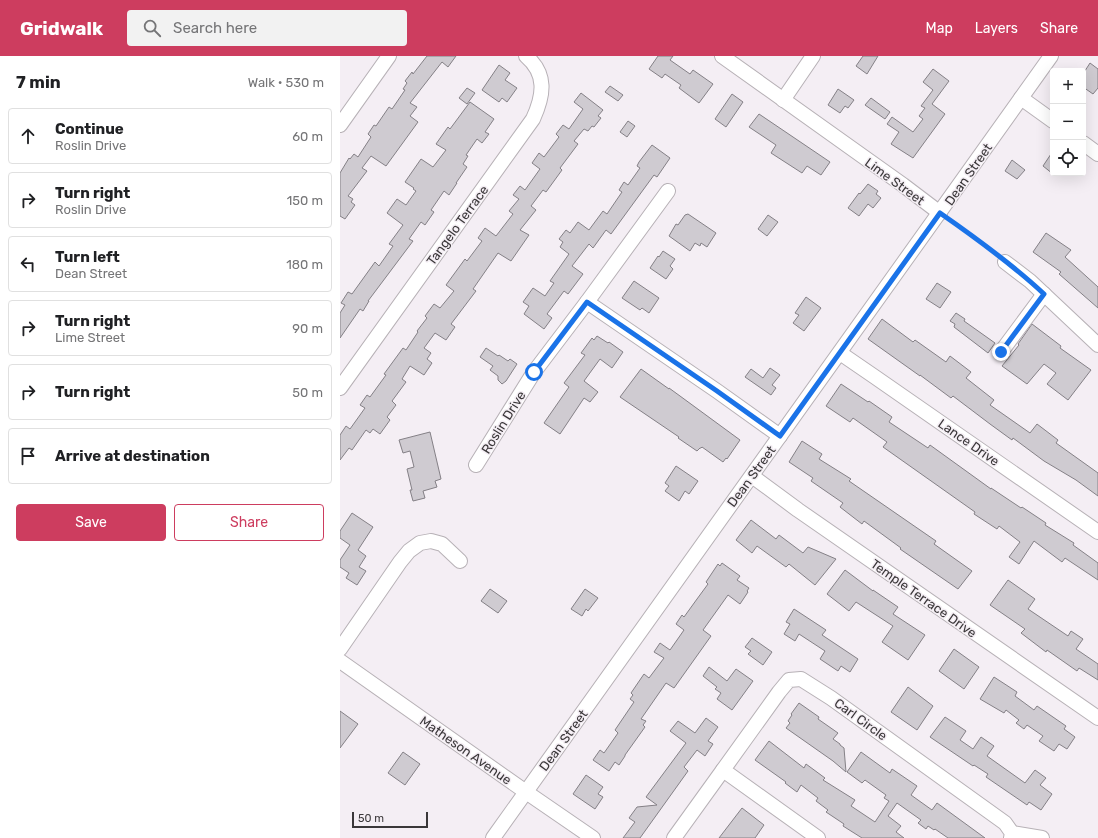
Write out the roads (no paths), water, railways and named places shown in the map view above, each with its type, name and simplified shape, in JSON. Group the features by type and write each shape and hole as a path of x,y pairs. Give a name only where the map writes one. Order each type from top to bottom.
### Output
{"street":[{"path":"340,125 389,56"},
{"name":"Tangelo Terrace","path":"340,388 533,118 538,109 542,84 536,67 526,56"},
{"name":"Lime Street","path":"722,56 940,213"},
{"path":"783,100 813,56"},
{"name":"Dean Street","path":"493,838 1051,56"},
{"path":"1021,98 1050,119"},
{"path":"1086,145 1098,154"},
{"name":"Roslin Drive","path":"476,465 534,372 668,191"},
{"path":"1006,262 1030,281 1098,345"},
{"path":"1001,352 1044,294"},
{"path":"587,302 780,436"},
{"name":"Lance Drive","path":"840,353 1098,532"},
{"name":"Temple Terrace Drive","path":"752,476 798,510 1098,718"},
{"path":"340,649 409,551 420,543 431,541 442,544 460,561"},
{"name":"Matheson Avenue","path":"340,661 593,838"},
{"name":"Carl Circle","path":"674,838 779,692 789,680 801,678 1005,823 1012,835"},
{"path":"723,770 818,838"},
{"path":"1012,835 1042,838"}]}
